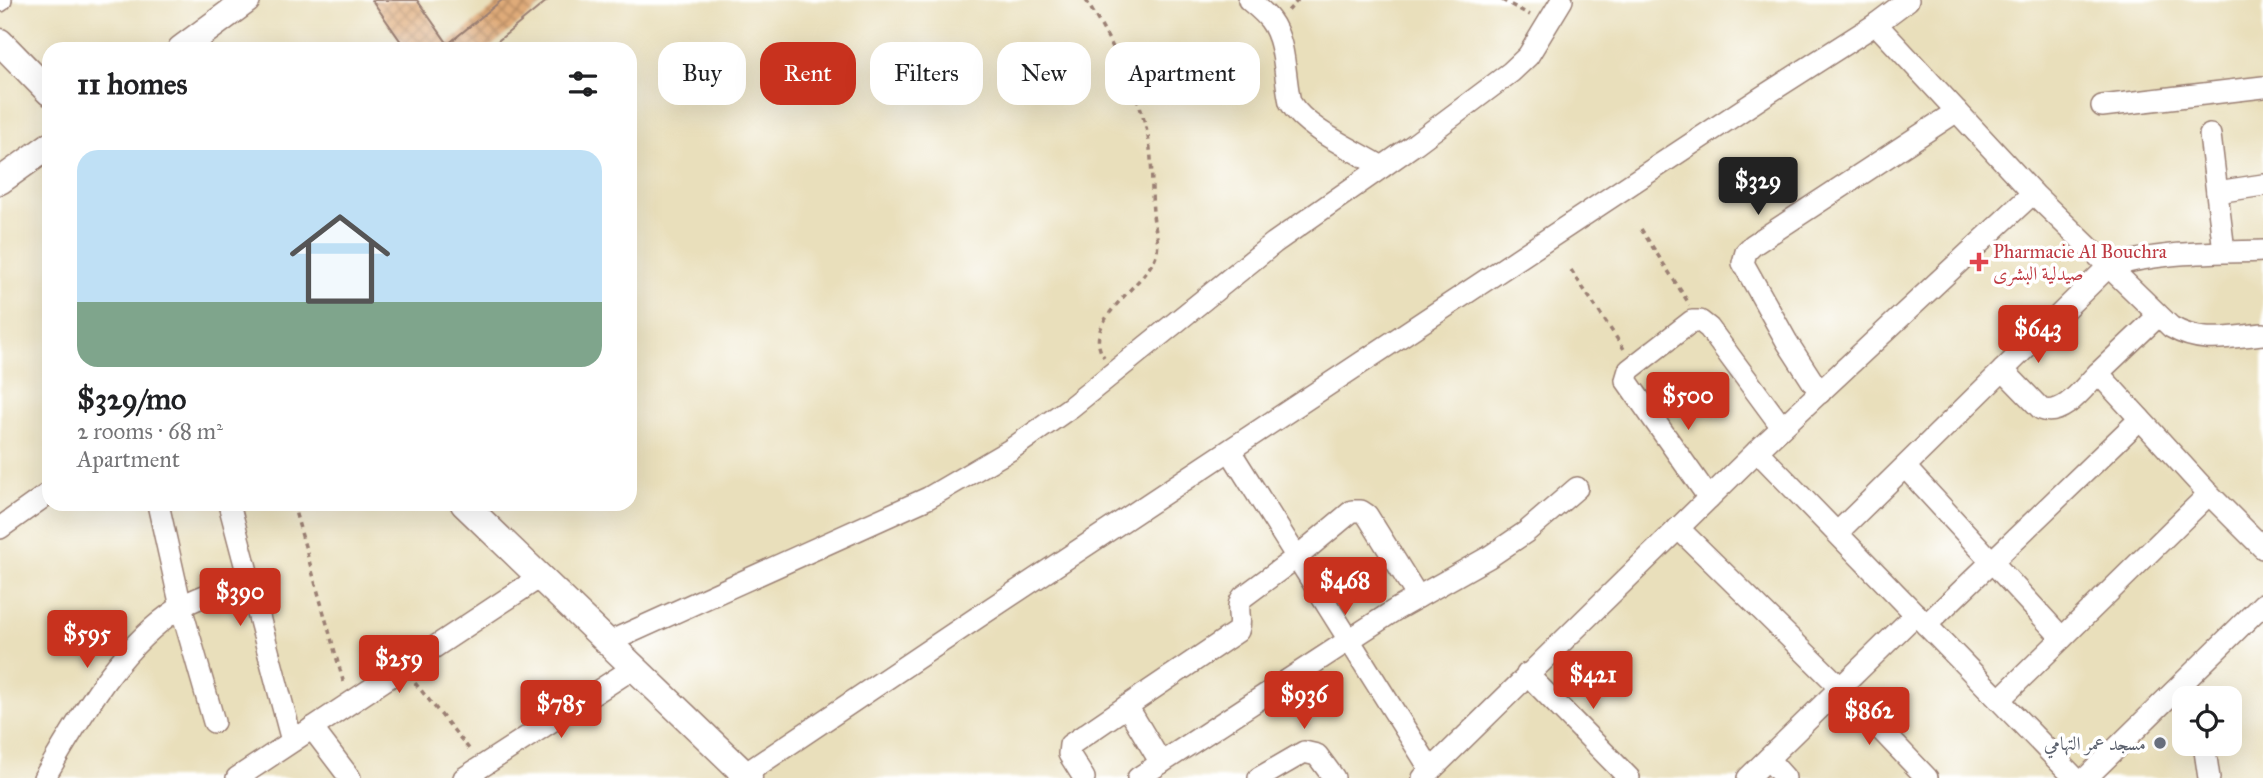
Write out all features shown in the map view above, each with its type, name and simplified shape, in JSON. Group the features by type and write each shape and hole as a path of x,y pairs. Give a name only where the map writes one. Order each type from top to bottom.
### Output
{"street":[{"path":"190,42 247,0"},
{"path":"1250,0 1274,26 1294,110 1317,128 1382,166"},
{"path":"609,642 929,498 1010,450 1072,407 1274,243 1511,72 1528,55 1562,0"},
{"path":"471,511 635,667 745,777 981,615 1876,24 1908,0"},
{"path":"1876,24 2034,193 2171,327 2208,340 2263,334"},
{"path":"0,42 42,85"},
{"path":"2102,106 2263,87"},
{"path":"1820,393 1787,342 1743,263 1744,256 1753,245 1957,111"},
{"path":"2210,135 2224,251"},
{"path":"0,181 42,151"},
{"path":"2217,192 2263,185"},
{"path":"1230,451 1349,640 1427,774 1782,427 2034,193"},
{"path":"1838,532 2108,267 2141,257 2263,251"},
{"path":"2003,370 2041,409 2054,412 2062,408 2158,316"},
{"path":"1709,498 1626,380 1629,370 1692,321 1700,321 1709,328 1782,427"},
{"path":"2098,373 2208,494 2263,548"},
{"path":"1748,778 1841,688 1990,562 2140,419"},
{"path":"1757,451 2075,778"},
{"path":"1905,467 2062,638"},
{"path":"1138,778 1349,640 1489,557 1526,532 1577,488"},
{"path":"2000,699 2208,494"},
{"path":"0,528 42,498"},
{"path":"160,511 181,607 214,722"},
{"path":"231,511 292,741"},
{"path":"1084,778 1069,754 1070,745 1238,631 1241,621 1239,601 1352,511 1361,511 1367,515 1418,597"},
{"path":"1678,528 1841,688 1919,775"},
{"path":"237,778 540,577"},
{"path":"44,778 90,701 125,654 139,640 181,607 249,580"},
{"path":"2086,778 2263,604"},
{"path":"464,778 635,667"},
{"path":"1527,674 1629,778"},
{"path":"2194,674 2196,686"},
{"path":"1127,706 1161,763"},
{"path":"312,728 350,778"},
{"path":"1259,778 1304,752 1317,755 1334,778"},
{"path":"2206,756 2209,778"},
{"path":"1768,759 1785,778"}],"path":[{"path":"1086,0 1122,65 1136,95 1144,122 1149,146 1153,217 1158,246 1154,261 1100,329 1098,345 1114,372"},
{"path":"1502,0 1547,24"},
{"path":"1641,229 1700,321"},
{"path":"1571,270 1635,365"},
{"path":"295,511 350,702"},
{"path":"403,668 483,766"}],"building":[{"path":"372,0 417,0 447,42 401,42"},
{"path":"502,0 548,0 497,42 450,42"}],"place":[{"name":"Pharmacie Al Bouchra صيدلية البشرى","path":"1979,262"},
{"name":"مسجد عمر التهامي","path":"2160,743"}]}
